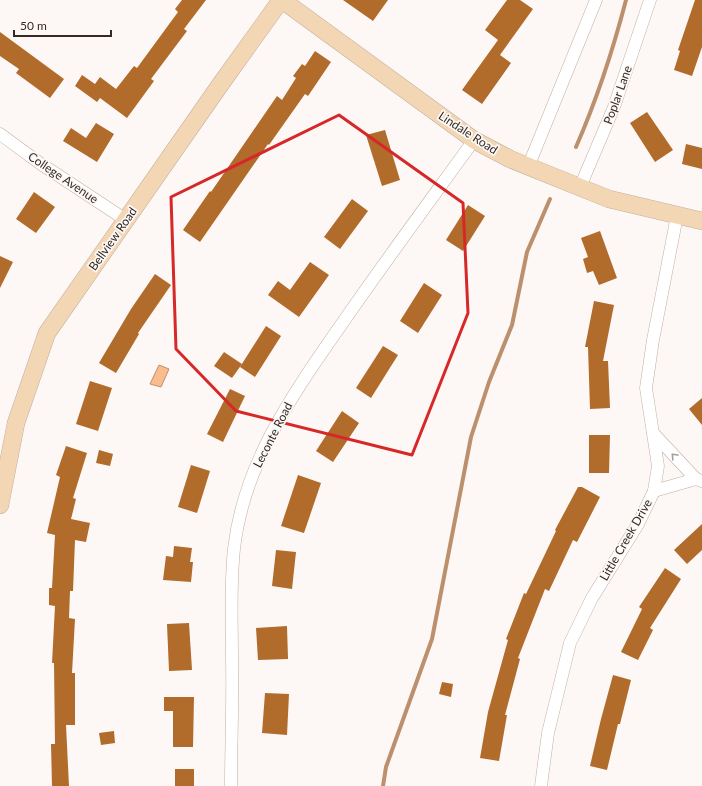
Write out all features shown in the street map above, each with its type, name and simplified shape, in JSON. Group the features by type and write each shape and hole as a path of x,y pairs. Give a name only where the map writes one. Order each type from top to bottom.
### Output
{"street":[{"name":"Lindale Road","path":"282,0 474,140 510,160 609,199 702,222"},
{"name":"Bellview Road","path":"0,504 5,451 47,333 220,85 282,0"},
{"path":"528,167 596,0"},
{"name":"Poplar Lane","path":"580,187 614,107 650,0"},
{"name":"College Avenue","path":"0,134 41,164 126,220"},
{"name":"Leconte Road","path":"231,786 233,680 232,592 234,548 243,503 258,460 279,418 303,379 382,266 474,140"},
{"name":"Little Creek Drive","path":"542,786 548,733 570,643 592,598 638,524 654,491 658,466 646,388 653,340 677,216"},
{"path":"653,433 699,480"},
{"path":"654,491 699,480"}],"highlighted area":[{"path":"339,115 463,203 468,313 412,455 236,411 176,349 171,197"}],"shaded area":[{"path":"159,365 169,369 161,387 150,384"}],"building":[{"path":"182,0 206,0 184,29 187,31 151,79 154,81 127,118 100,98 97,102 75,86 82,75 95,84 100,77 116,89 134,66 137,68 178,12 175,9"},
{"path":"343,0 388,0 373,21"},
{"path":"507,0 520,0 533,9 500,55 511,63 482,104 462,90 498,40 485,30"},
{"path":"695,0 702,0 702,47 692,76 674,70 680,51 678,50"},
{"path":"0,32 64,79 50,98 16,73 19,69 0,56"},
{"path":"315,51 331,62 308,96 305,94 269,145 268,144 200,242 183,230 277,96 282,100 296,78 293,76 302,64 305,66"},
{"path":"647,112 673,150 655,162 630,123"},
{"path":"96,123 114,134 97,162 63,141 71,128 86,138"},
{"path":"385,130 400,180 382,186 366,135"},
{"path":"686,144 702,148 702,169 682,164"},
{"path":"34,192 55,207 36,233 16,219"},
{"path":"352,199 368,211 340,249 324,237"},
{"path":"468,205 485,216 463,251 446,240"},
{"path":"600,231 617,278 599,285 593,271 587,273 583,259 588,257 581,238"},
{"path":"0,256 13,262 0,288"},
{"path":"310,262 329,275 299,317 268,295 278,281 290,290"},
{"path":"155,274 171,285 138,333 139,334 116,373 99,363 131,309"},
{"path":"424,283 442,295 418,333 400,321"},
{"path":"594,301 614,305 603,361 608,361 610,408 590,409 588,347 585,347"},
{"path":"266,326 281,336 255,377 240,367"},
{"path":"383,346 398,355 371,398 356,388"},
{"path":"224,352 242,364 232,378 214,366"},
{"path":"90,381 112,388 98,431 76,424"},
{"path":"230,389 245,396 223,442 207,434"},
{"path":"702,398 702,425 689,409"},
{"path":"342,411 359,423 333,462 316,451"},
{"path":"589,435 610,435 609,473 589,473"},
{"path":"66,446 87,453 73,498 76,499 71,519 90,523 86,542 75,540 73,591 70,591 69,618 75,619 72,673 75,673 75,725 66,725 69,786 52,786 51,744 55,744 54,663 52,663 55,606 49,605 49,588 52,588 55,535 47,533 60,477 56,475"},
{"path":"99,450 113,454 110,466 96,463"},
{"path":"191,465 210,471 197,513 178,507"},
{"path":"298,475 321,483 304,533 281,526"},
{"path":"578,487 582,487 600,497 577,542 573,540 549,591 545,589 518,658 520,659 505,715 507,715 499,761 480,758 488,712 508,640 506,639 524,593 526,594 556,531 555,530"},
{"path":"702,524 702,550 687,564 674,550"},
{"path":"174,546 192,548 190,562 193,562 191,582 163,580 166,556 173,557"},
{"path":"276,550 296,552 292,589 272,586"},
{"path":"665,568 681,579 650,628 653,630 638,660 621,652 642,609 639,607"},
{"path":"189,623 192,670 169,671 167,624"},
{"path":"287,626 288,659 258,660 256,628"},
{"path":"613,675 631,680 620,724 618,724 607,770 590,766"},
{"path":"442,682 453,684 451,697 439,694"},
{"path":"265,693 289,694 287,735 262,733"},
{"path":"164,697 194,697 193,747 173,747 173,711 164,711"},
{"path":"114,731 115,743 101,745 99,733"},
{"path":"175,769 194,769 194,786 175,786"}],"waterway":[{"path":"576,147 604,74 626,0"},
{"path":"383,786 386,767 432,639 471,437 489,382 512,325 527,252 550,199"}]}
